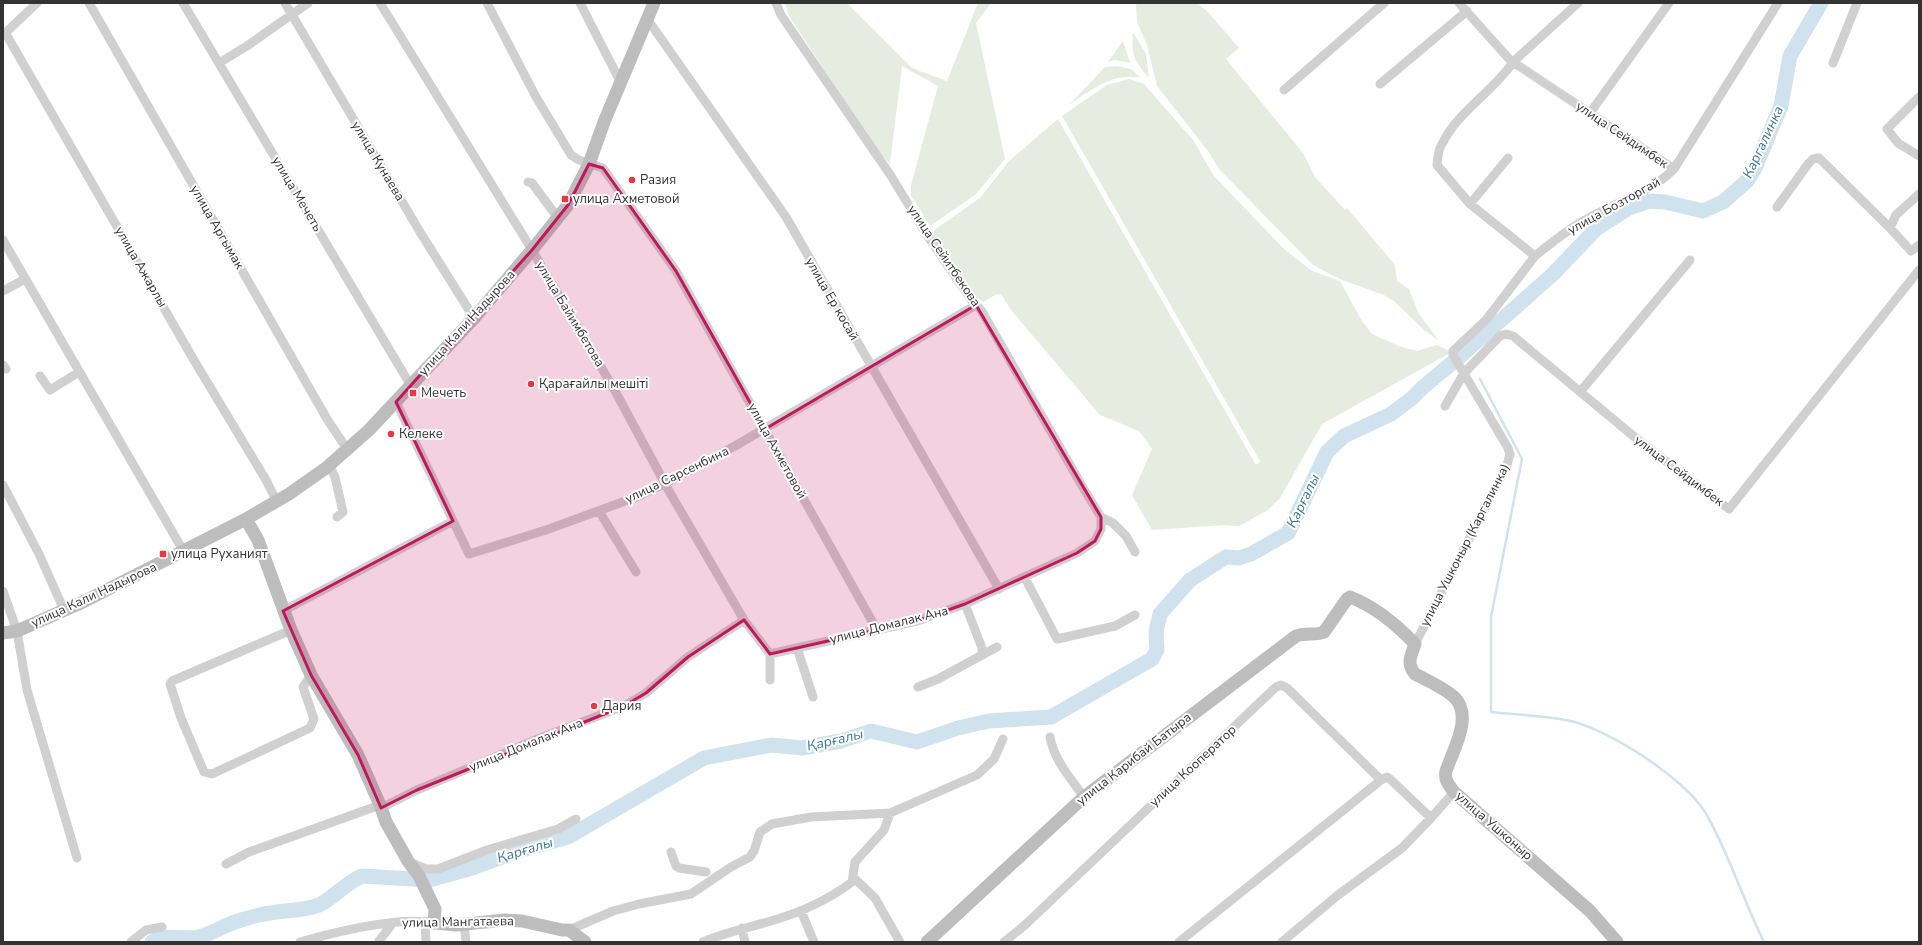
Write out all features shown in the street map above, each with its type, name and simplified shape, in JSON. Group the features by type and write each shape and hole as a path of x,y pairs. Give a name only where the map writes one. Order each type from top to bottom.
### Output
{"street":[{"path":"4,35 37,3"},
{"name":"улица Аргымак","path":"89,3 327,419 347,449"},
{"name":"улица Мечеть","path":"183,3 411,386"},
{"name":"улица Кунаева","path":"286,3 359,129 474,318"},
{"path":"219,62 247,46 308,3"},
{"name":"улица Байимбетова","path":"380,3 532,250 614,389 744,620 770,654"},
{"name":"улица Ахметовой","path":"487,3 536,97 571,155 589,164 603,168 676,271 877,630"},
{"path":"580,3 621,82"},
{"name":"улица Кали Надырова","path":"3,633 17,631 64,610 184,552 246,519 276,500 289,494 329,465 369,430 474,318 568,205 589,164 654,3"},
{"name":"улица Сейитбекова","path":"776,3 781,15 891,176 925,232 981,310 1081,485 1102,516 1113,523 1126,536 1135,552"},
{"path":"1284,90 1384,3"},
{"name":"улица Сейдимбек","path":"1459,3 1513,62 1674,169 1778,3"},
{"path":"1535,256 1470,204 1437,165 1441,145 1472,104 1506,73 1513,62 1578,3"},
{"path":"1590,113 1670,3"},
{"path":"1833,63 1857,3"},
{"path":"1380,84 1467,11"},
{"name":"улица Ер косай","path":"648,20 786,217 999,590"},
{"name":"улица Ажарлы","path":"4,35 195,362 266,480 276,500"},
{"path":"1919,97 1887,129 1898,143 1919,156"},
{"path":"1470,204 1508,158"},
{"path":"1777,207 1808,164 1813,159 1819,158 1919,258"},
{"name":"улица Бозторгай","path":"1464,373 1453,351 1486,320 1535,256 1563,234 1586,219 1653,187 1674,169"},
{"path":"528,182 532,183 558,218"},
{"path":"1890,228 1896,215 1919,194"},
{"path":"3,240 184,552"},
{"path":"1912,252 1919,245"},
{"path":"1580,392 1690,260"},
{"name":"улица Сейдимбек","path":"1444,406 1464,373 1500,336 1506,334 1517,338 1637,439 1729,509 1919,270"},
{"path":"3,290 25,279"},
{"name":"улица Сарсенбина","path":"396,402 469,554 546,530 599,511 666,483 872,368 976,305"},
{"path":"40,376 50,390 79,372"},
{"name":"улица Ушконыр (Каргалинка)","path":"1416,644 1506,465 1510,454 1508,448 1464,373"},
{"path":"329,465 335,477 343,512 337,517"},
{"path":"3,485 39,554 64,610"},
{"path":"599,511 636,572"},
{"name":"улица Домалак Ана","path":"770,654 917,621 999,590 1077,553 1095,541 1101,530 1102,516"},
{"path":"246,519 258,540 283,611 311,675 358,755 381,806 386,822 421,881 435,909 429,922 426,942"},
{"path":"283,611 453,521"},
{"path":"1025,578 1057,639 1115,626 1135,615"},
{"path":"3,591 17,631 28,690 77,858"},
{"name":"улица Карибай Батыра","path":"927,942 1084,797 1296,636 1304,633 1320,634 1324,632 1347,599 1350,597 1362,601 1399,627 1416,644"},
{"path":"965,604 982,648 982,654"},
{"name":"улица Домалак Ана","path":"226,864 250,852 381,806 538,739 624,706 646,693 688,657 744,620"},
{"path":"291,630 172,681 170,684 181,718 204,772 212,774 310,728 314,718 303,687 311,675"},
{"name":"улица Ушконыр","path":"1416,644 1409,659 1412,670 1415,674 1450,694 1460,706 1462,724 1445,776 1447,783 1454,792 1590,911 1617,942"},
{"path":"918,687 938,679 997,647"},
{"path":"797,648 813,697"},
{"path":"770,654 770,680"},
{"name":"улица Кооператор","path":"1004,942 1276,687 1281,685 1287,688 1381,780 1387,777 1390,778 1431,818"},
{"path":"1050,737 1051,745 1062,766 1084,797"},
{"path":"569,930 613,912 639,904 691,894 731,866 750,857 754,851 760,832 772,824 822,816 838,817 890,813 977,775 994,759 1002,739"},
{"path":"1179,942 1381,780"},
{"path":"1282,942 1338,895 1402,848 1454,792"},
{"path":"703,942 742,928 771,921 801,911 842,890 852,882 854,878 855,862 884,830 890,813"},
{"path":"408,861 426,869 438,869 487,850 558,829 576,819"},
{"path":"671,852 676,866 679,868 705,869 709,882"},
{"path":"854,878 875,898 900,942"},
{"path":"801,911 814,942"},
{"name":"улица Мангатаева","path":"300,942 323,939 352,929 392,924 429,922 464,925 506,920 522,921 562,930 569,930"},
{"path":"379,941 392,924"},
{"path":"464,925 466,942"},
{"path":"131,942 146,930 162,927"},
{"path":"742,928 745,942"},
{"path":"569,930 585,942"}],"highlighted area":[{"path":"589,164 603,168 676,271 765,429 976,305 1101,517 1101,529 1095,541 1077,553 965,604 917,621 770,654 744,620 688,657 646,693 624,706 417,790 381,808 358,755 311,675 283,611 453,521 396,402 532,250 568,205"}],"shaded area":[{"path":"785,3 847,3 912,68 947,81 978,3 991,3 976,23 1005,159 976,194 930,226 911,195 911,185 938,86 902,66 890,164 876,149 789,16"},
{"path":"1136,3 1197,3 1208,12 1239,48 1226,59 1303,153 1315,177 1345,210 1347,208 1395,265 1397,281 1409,289 1419,314 1439,341 1423,329 1395,302 1384,295 1342,280 1313,265 1219,169 1208,151 1157,86 1147,45 1137,22"},
{"path":"1133,32 1146,54 1149,78 1140,67 1133,52"},
{"path":"1123,41 1130,63 1115,60 1108,62"},
{"path":"1117,66 1131,69 1141,78 1131,77 1112,80 1094,88 1069,105 1105,67"},
{"path":"1129,79 1144,84 1193,140 1214,176 1284,249 1312,271 1340,281 1362,321 1372,334 1401,347 1417,351 1437,345 1452,352 1322,424 1280,498 1268,510 1239,526 1224,525 1152,530 1132,495 1152,449 1139,431 1100,415 1011,310 1001,294 997,294 983,302 973,295 930,233 980,198 1009,161 1058,119 1256,465 1260,461 1062,116 1107,85"}],"waterway":[{"name":"Қарғалы","path":"152,942 157,939 169,937 199,937 236,922 267,913 313,907 324,902 350,882 362,876 429,880 469,869 522,850 568,837 704,758 771,745 802,748 841,741 871,731 917,742 958,728 989,721 1051,717 1152,659 1157,650 1156,631 1160,614 1190,580 1226,557 1239,558 1251,554 1288,533 1327,452 1344,436 1391,414 1411,399 1553,274 1596,229 1629,208 1650,201 1665,202 1703,211 1723,202 1747,181 1755,168 1781,106 1790,56 1821,3"},
{"path":"1480,379 1522,459 1491,617 1491,712 1548,717 1583,725 1622,743 1643,756 1680,784 1695,799 1705,812 1714,828 1764,942"}],"place":[{"name":"Разия","path":"632,180"},
{"name":"улица Ахметовой","path":"565,199"},
{"name":"Қарағайлы мешіті","path":"531,384"},
{"name":"Мечеть","path":"413,393"},
{"name":"Келеке","path":"391,434"},
{"name":"улица Руханият","path":"163,554"},
{"name":"Дария","path":"594,706"}],"water label":[{"name":"Каргалинка","path":"1763,142"}]}
